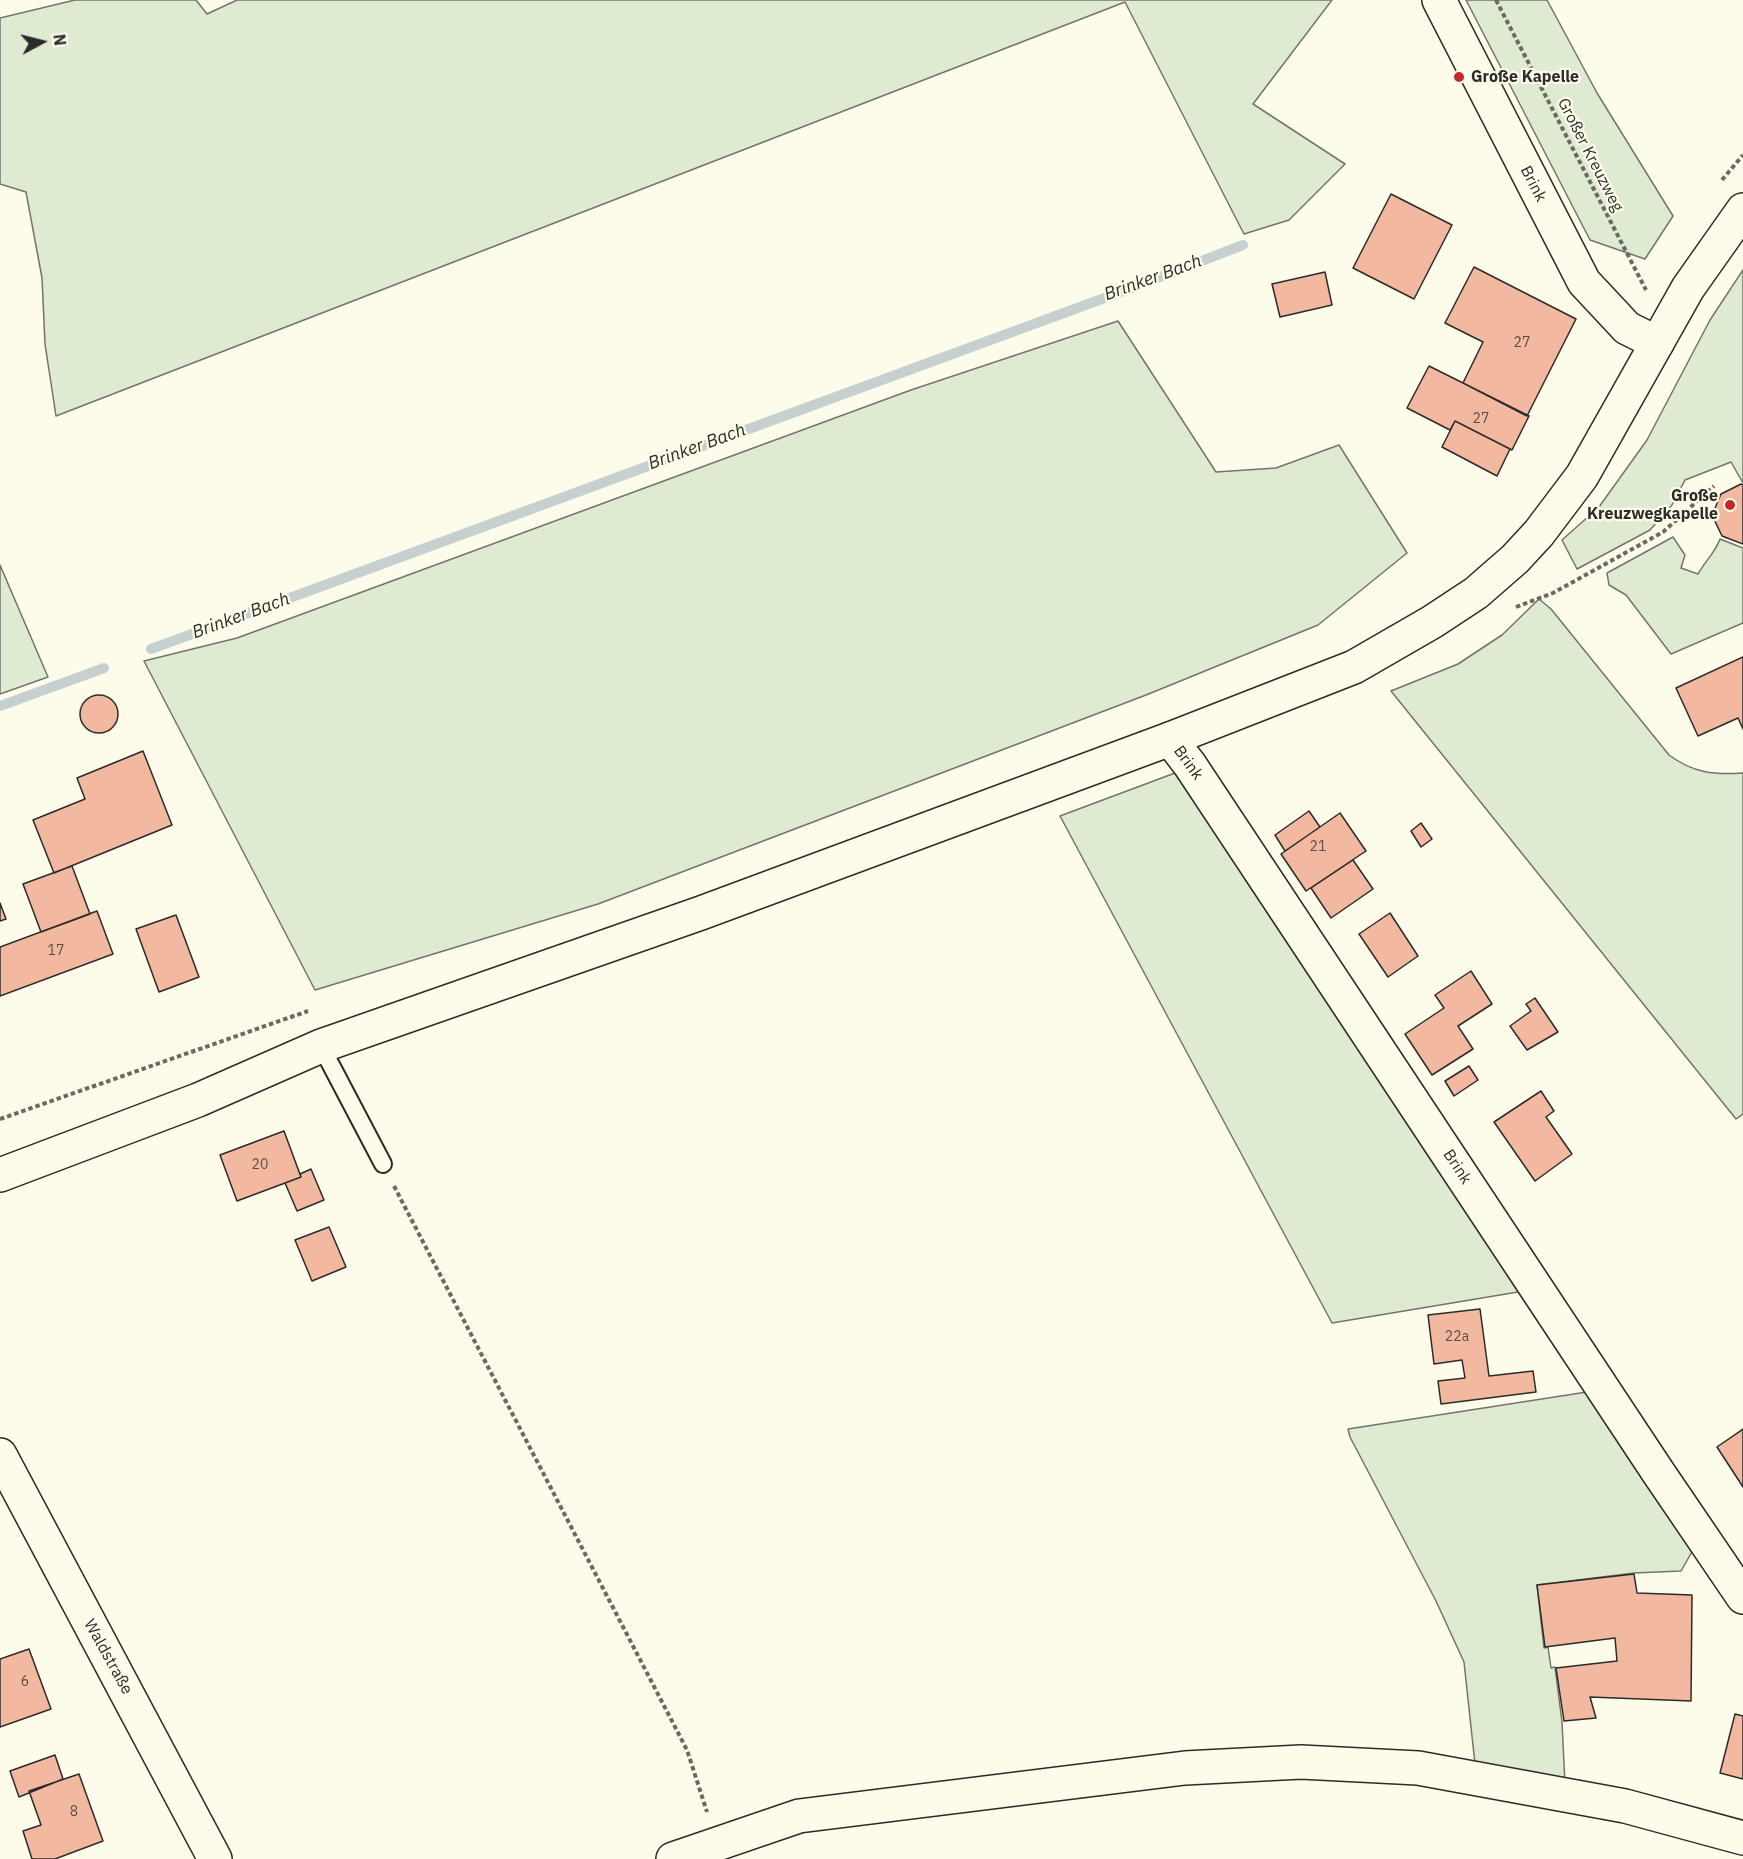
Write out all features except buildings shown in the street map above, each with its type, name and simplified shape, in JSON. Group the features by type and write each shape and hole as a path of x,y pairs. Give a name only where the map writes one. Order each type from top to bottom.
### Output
{"street":[{"name":"Brink","path":"1439,0 1584,282 1626,328 1657,343"},
{"path":"0,1175 198,1100 321,1047 701,913 1170,739 1354,667 1432,622 1476,592 1515,559 1562,505 1600,446 1688,288 1743,210"},
{"name":"Brink","path":"1170,739 1190,765 1743,1597"},
{"name":"Waldstraße","path":"0,1455 214,1859"},
{"path":"673,1859 799,1816 1185,1768 1301,1762 1428,1770 1625,1806 1743,1838"}],"lane":[{"path":"321,1047 383,1164"}],"path":[{"name":"Großer Kreuzweg","path":"1496,0 1646,290"},
{"path":"1553,593 1663,532 1714,486"},
{"path":"0,1119 316,1008"},
{"path":"383,1164 687,1750 717,1843"}],"green space":[{"path":"75,0 196,0 207,14 237,0 1332,0 1253,104 1345,164 1289,220 1244,234 1125,2 56,416 45,344 42,278 26,192 0,184 0,18"},
{"path":"1466,0 1547,0 1597,93 1673,216 1645,259 1590,240"},
{"path":"1743,270 1743,483 1731,462 1685,480 1672,505 1650,530 1577,569 1562,540 1599,507 1647,440 1710,320"},
{"path":"1118,321 1216,472 1276,468 1339,445 1407,553 1318,625 1146,695 598,904 315,990 144,661 237,638 911,390"},
{"path":"1673,537 1685,555 1681,568 1698,574 1720,539 1743,548 1743,623 1671,654 1626,595 1609,585 1607,573"},
{"path":"0,565 48,677 0,694"},
{"path":"1539,599 1551,609 1669,755 1687,766 1704,772 1743,773 1743,1114 1736,1119 1391,691 1458,664 1502,635"},
{"path":"1175,773 1524,1291 1332,1323 1060,816"},
{"path":"1587,1392 1693,1550 1681,1571 1634,1573 1537,1585 1544,1648 1548,1647 1551,1668 1555,1667 1562,1722 1565,1784 1475,1764 1464,1662 1436,1601 1350,1437 1348,1429"}],"waterway":[{"name":"Brinker Bach","path":"151,649 1243,245"},
{"name":"Brinker Bach","path":"0,706 104,668"}],"place":[{"name":"Große Kapelle","path":"1459,77"},
{"name":"Große Kreuzwegkapelle","path":"1730,505"}]}
